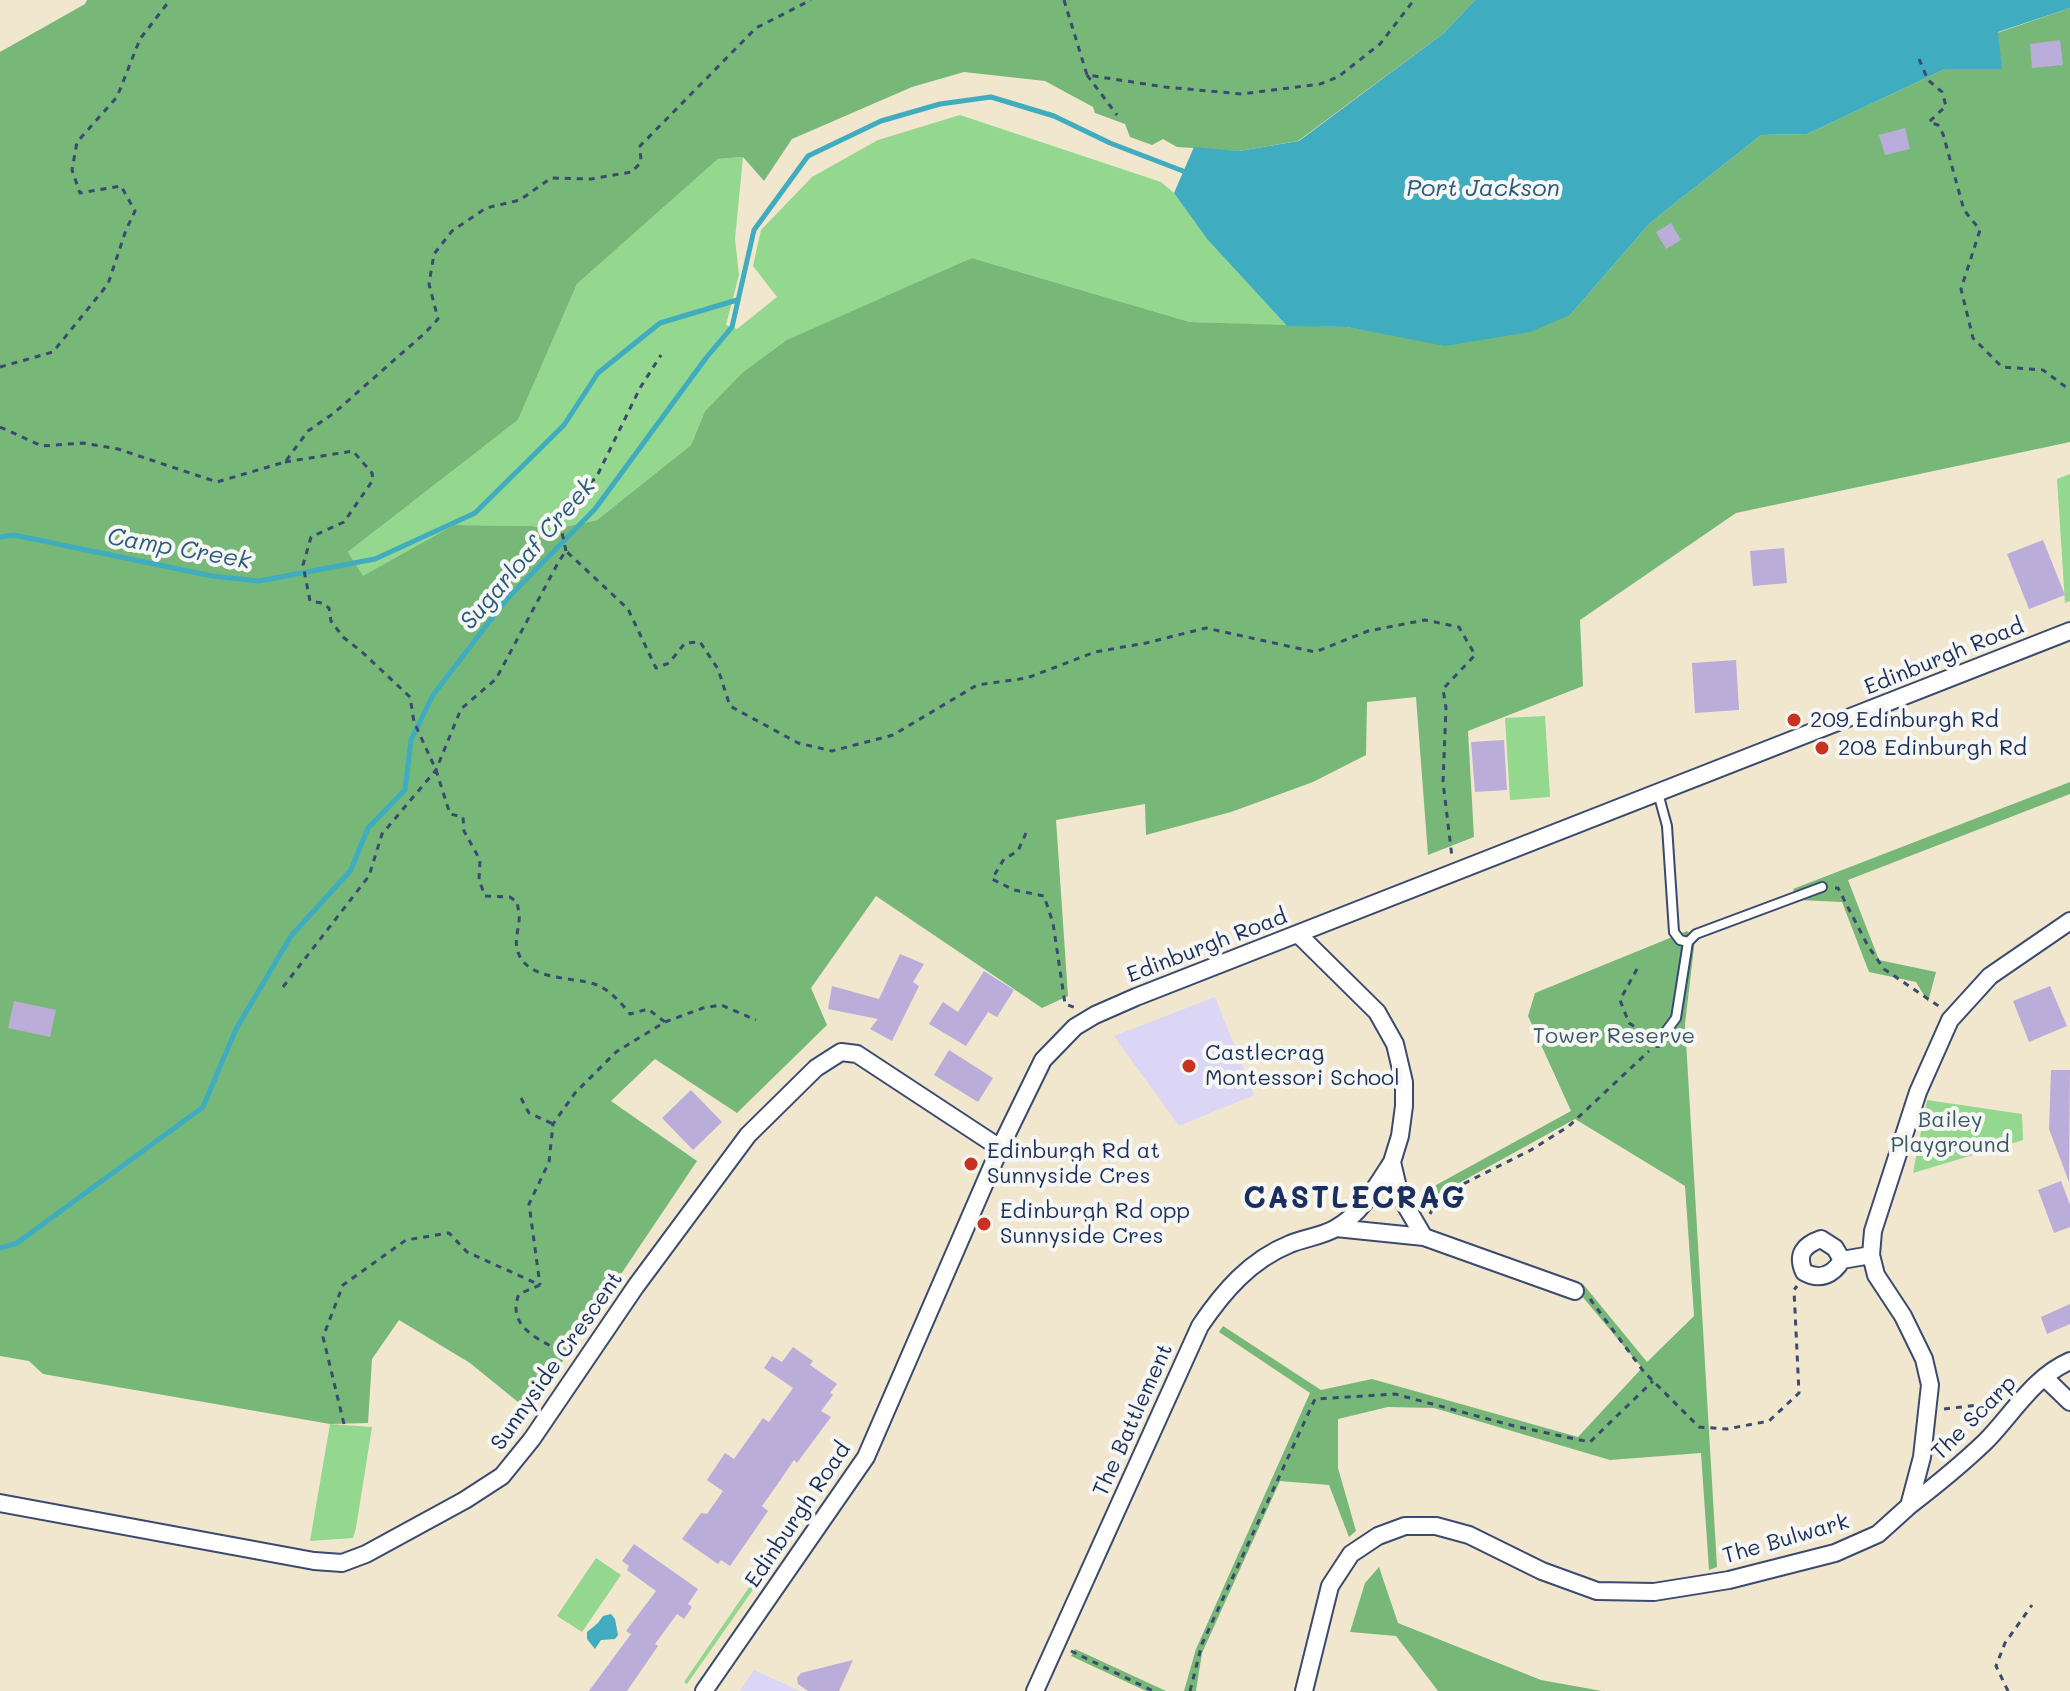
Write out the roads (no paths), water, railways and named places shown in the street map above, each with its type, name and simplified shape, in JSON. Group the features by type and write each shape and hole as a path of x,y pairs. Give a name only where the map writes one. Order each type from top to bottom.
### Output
{"street":[{"name":"Edinburgh Road","path":"704,1691 866,1457 1000,1148 1043,1060 1075,1027 1095,1015 1298,934 2070,631"},
{"path":"1909,1506 1922,1457 1930,1385 1924,1359 1903,1316 1876,1275 1871,1255 1873,1231 1918,1092 1954,1016 1990,976 2070,921"},
{"path":"1298,934 1377,1012 1395,1044 1404,1082 1404,1106 1392,1162 1400,1196 1423,1234"},
{"name":"Sunnyside Crescent","path":"0,1503 314,1561 342,1563 366,1554 465,1500 502,1476 532,1439 636,1286 748,1135 816,1068 841,1052 857,1054 1000,1148"},
{"name":"The Battlement","path":"1035,1691 1200,1326 1219,1297 1249,1269 1286,1246 1336,1228 1374,1191 1392,1162"},
{"name":"The Battlement","path":"1336,1228 1423,1234 1575,1291"},
{"path":"1821,1239 1828,1242 1842,1260 1837,1269 1826,1276 1808,1274 1800,1262 1808,1244 1821,1239"},
{"path":"1842,1260 1871,1255"},
{"name":"The Scarp","path":"1909,1506 1988,1439 2020,1401 2045,1378 2070,1361"},
{"path":"2045,1378 2070,1402"},
{"name":"The Bulwark","path":"1304,1691 1330,1586 1351,1554 1378,1536 1405,1526 1436,1526 1469,1535 1542,1571 1597,1591 1654,1592 1729,1580 1835,1553 1878,1534 1909,1506"}],"lane":[{"path":"1658,792 1667,826 1674,932 1680,940 1688,942"},
{"path":"1658,1042 1676,1018 1688,942 1696,934 1822,887"}],"water":[{"name":"Port Jackson","path":"1475,0 2070,0 2070,8 1998,32 2002,69 1945,69 1807,134 1761,135 1650,223 1570,315 1530,332 1445,346 1347,327 1287,326 1207,239 1174,193 1194,147 1239,151 1299,141 1444,33"},
{"path":"611,1614 618,1635 615,1639 601,1640 595,1649 587,1639 587,1632 603,1616"}],"waterway":[{"name":"Sugarloaf Creek","path":"0,1248 17,1243 203,1107 236,1029 291,936 351,870 368,828 405,790 411,740 433,695 506,600 595,509 732,327 754,230 808,156 881,121 940,104 991,97 1054,116 1110,143 1183,171"},
{"name":"Camp Creek","path":"0,537 14,535 212,576 259,581 375,559 475,513 564,425 598,373 660,323 737,300"}],"place":[{"name":"209 Edinburgh Rd","path":"1794,720"},
{"name":"208 Edinburgh Rd","path":"1822,748"},
{"name":"Castlecrag Montessori School","path":"1189,1066"},
{"name":"Edinburgh Rd at Sunnyside Cres","path":"971,1164"},
{"name":"Edinburgh Rd opp Sunnyside Cres","path":"984,1224"}],"district":[{"name":"CASTLECRAG","path":"1355,1199"}],"park label":[{"name":"Tower Reserve","path":"1614,1036"},
{"name":"Bailey Playground","path":"1950,1132"}]}
